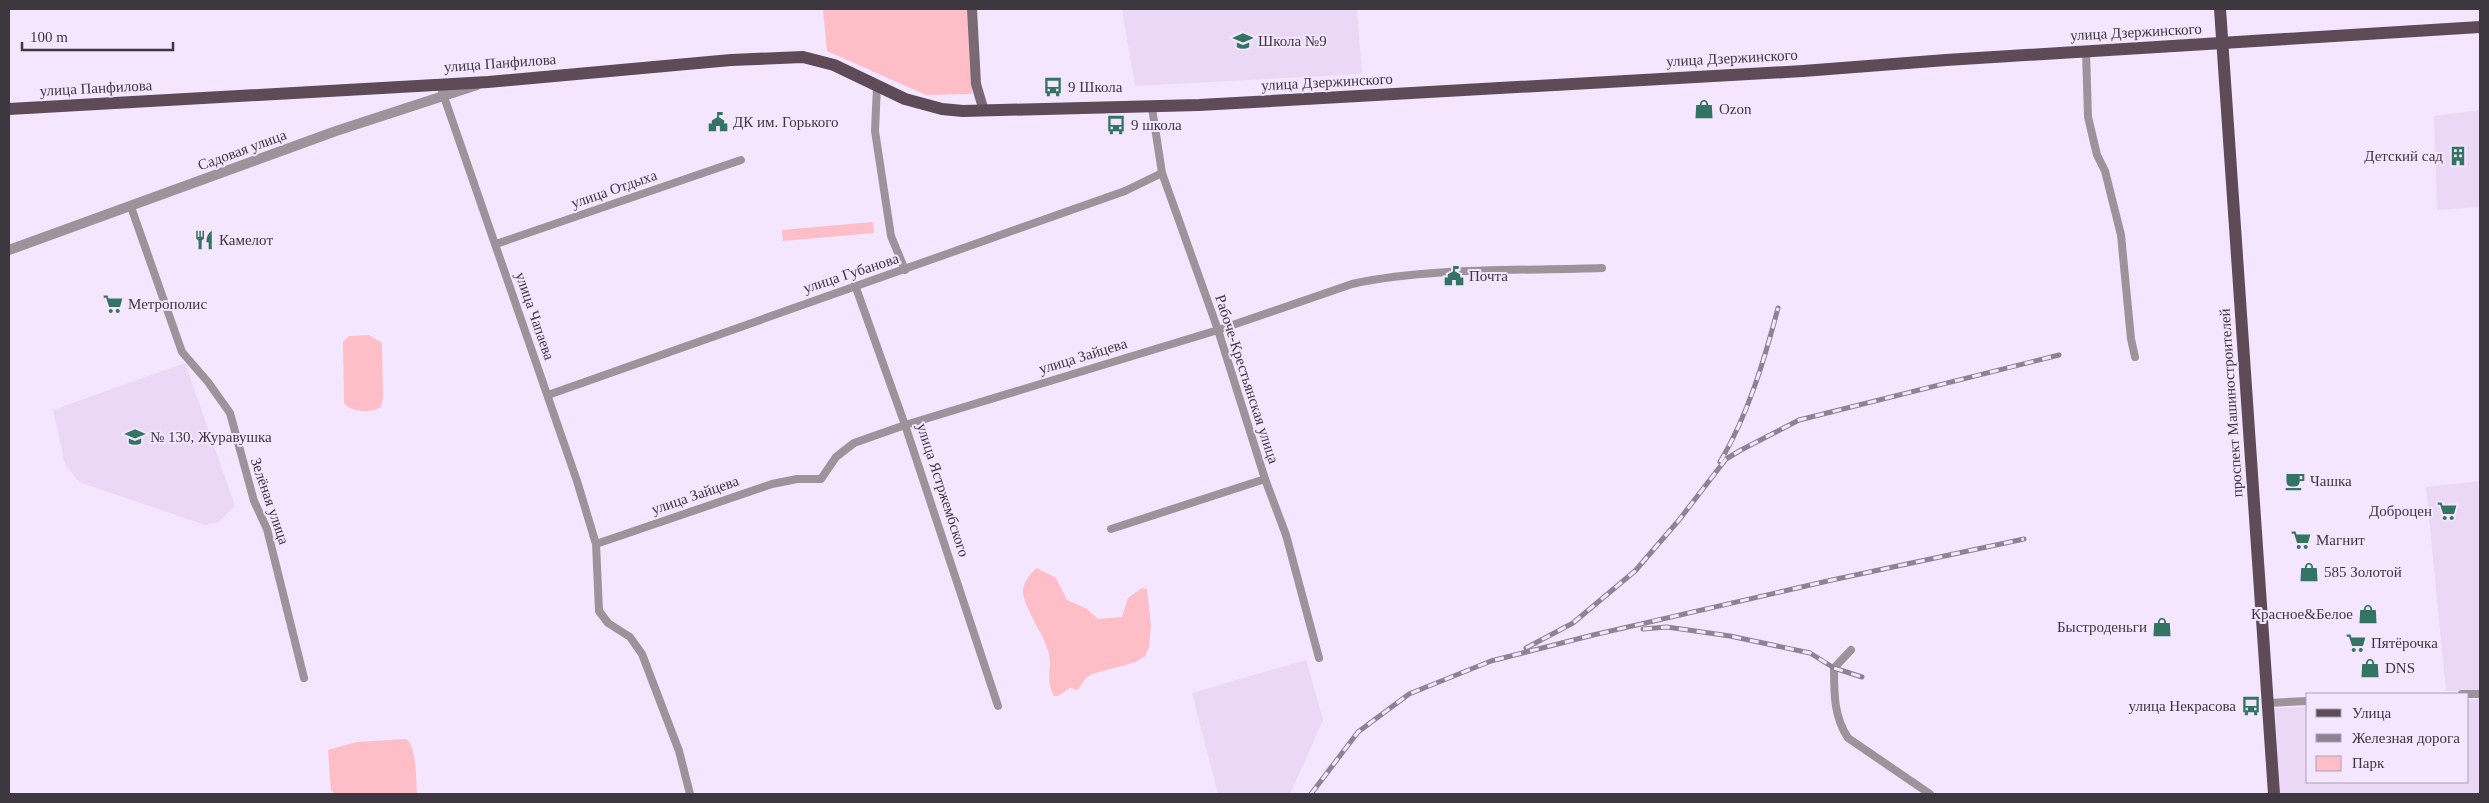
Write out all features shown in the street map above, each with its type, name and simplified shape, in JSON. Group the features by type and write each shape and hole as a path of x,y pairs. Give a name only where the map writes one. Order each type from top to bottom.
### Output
{"main road":[{"path":"972,9 976,84 984,111"},
{"name":"проспект Машиностроителей","path":"2220,9 2224,44 2274,794"},
{"name":"улица Дзержинского","path":"984,111 1152,108 1803,71 2086,51 2480,27"},
{"name":"улица Панфилова","path":"9,109 488,82 731,60 803,57 834,65 922,105 942,109 984,111"}],"street":[{"path":"2086,51 2088,117 2097,155 2105,171 2121,234 2131,339 2135,357"},
{"name":"Садовая улица","path":"9,250 336,131 488,82"},
{"name":"улица Чапаева","path":"439,84 548,395 596,544 599,611 608,623 630,637 642,654 679,751 690,794"},
{"path":"877,86 876,131 891,236 905,270"},
{"name":"Рабоче-Крестьянская улица","path":"1152,108 1162,173 1218,330 1265,479 1286,535 1319,658"},
{"name":"улица Отдыха","path":"496,244 741,160"},
{"name":"улица Губанова","path":"548,395 1125,191 1162,173"},
{"name":"Зелёная улица","path":"131,207 182,352 208,382 230,413 254,501 266,529 304,678"},
{"name":"улица Зайцева","path":"596,544 772,484 797,479 821,479 844,449 906,425 1218,330 1352,284 1374,279 1435,274 1602,268"},
{"name":"улица Ястржембского","path":"855,285 906,425 998,706"},
{"path":"1110,529 1265,479"},
{"path":"1850,650 1834,668 1836,712 1840,725 1848,738 1930,794"},
{"path":"2268,703 2306,701"}],"shaded area":[{"name":"Школа №9","path":"1122,9 1357,9 1362,74 1135,86"},
{"path":"2480,110 2480,207 2437,210 2434,116"},
{"name":"№ 130, Журавушка","path":"185,363 235,506 217,523 205,525 79,482 65,464 53,410"},
{"path":"2480,481 2480,690 2446,691 2426,487"},
{"path":"1306,660 1323,720 1290,794 1218,794 1192,693"},
{"path":"2480,699 2480,794 2280,794 2275,708 2306,707 2306,783 2469,783 2469,700"}],"green space":[{"path":"823,9 969,9 972,94 926,95 827,51"},
{"path":"873,222 874,233 783,241 782,230"},
{"path":"369,335 382,343 383,398 381,407 362,411 352,409 344,403 343,342 349,336"},
{"path":"1037,568 1056,578 1067,600 1087,609 1098,619 1122,617 1128,598 1142,588 1147,589 1151,625 1149,648 1145,656 1136,662 1092,674 1085,679 1078,690 1070,688 1058,696 1054,696 1049,680 1050,665 1047,647 1027,607 1023,593 1027,579"},
{"path":"406,739 410,743 414,756 417,794 335,794 331,790 328,750 357,742"}],"railway":[{"path":"1720,462 1747,407 1761,368 1778,308"},
{"path":"1526,648 1573,623 1635,571 1679,520 1726,459 1741,450 1799,420 2059,355"},
{"path":"1311,794 1358,732 1409,694 1491,661 1593,635 1832,580 2024,539"},
{"path":"1643,629 1667,627 1730,636 1810,653 1834,668 1862,677"}],"place":[{"name":"Школа №9","path":"1243,41"},
{"name":"9 Школа","path":"1053,87"},
{"name":"Ozon","path":"1704,109"},
{"name":"ДК им. Горького","path":"718,122"},
{"name":"9 школа","path":"1116,125"},
{"name":"Детский сад","path":"2458,156"},
{"name":"Камелот","path":"204,240"},
{"name":"Почта","path":"1454,276"},
{"name":"Метрополис","path":"113,304"},
{"name":"№ 130, Журавушка","path":"135,437"},
{"name":"Чашка","path":"2295,481"},
{"name":"Доброцен","path":"2447,511"},
{"name":"Магнит","path":"2301,540"},
{"name":"585 Золотой","path":"2309,572"},
{"name":"Красное&Белое","path":"2368,614"},
{"name":"Быстроденьги","path":"2162,627"},
{"name":"Пятёрочка","path":"2356,643"},
{"name":"DNS","path":"2370,668"},
{"name":"улица Некрасова","path":"2251,706"}]}
